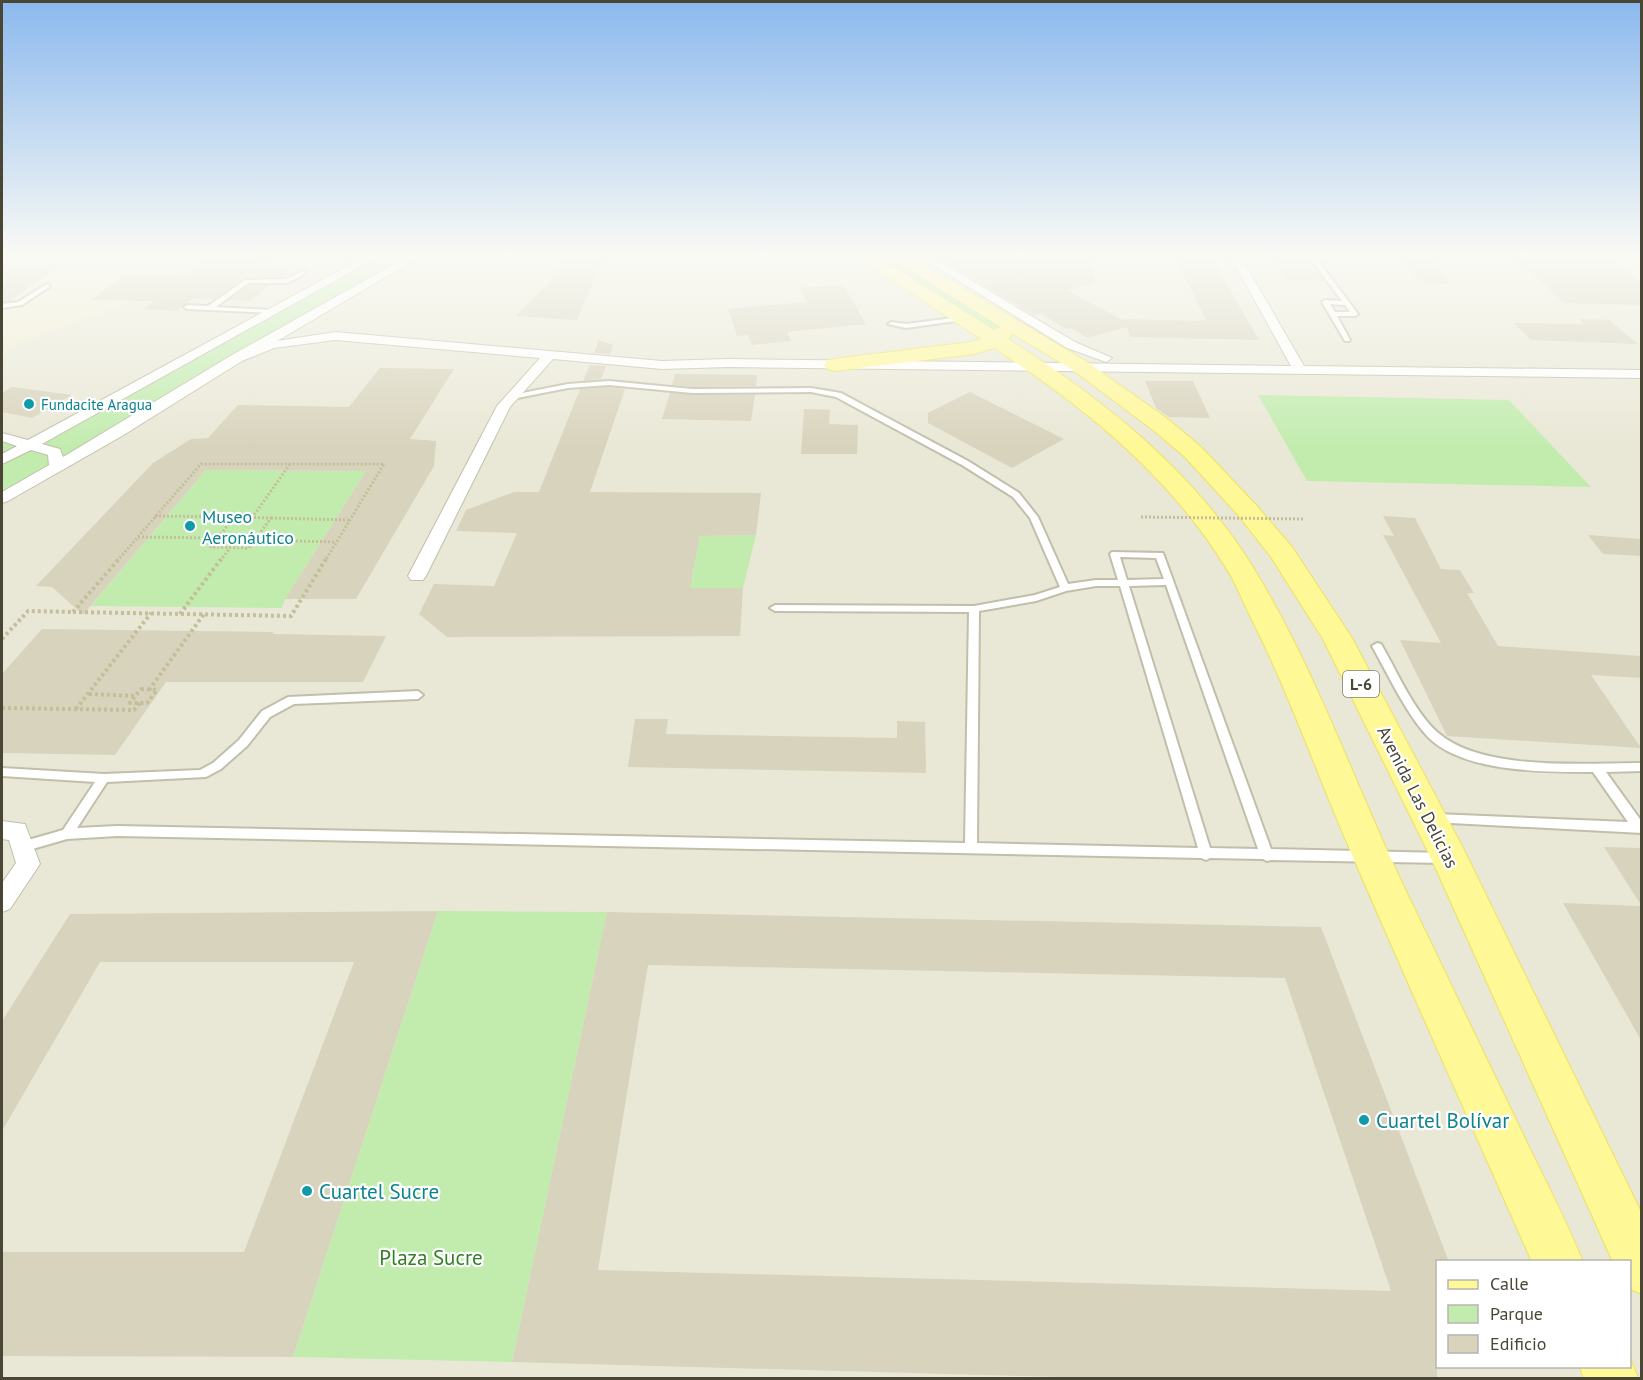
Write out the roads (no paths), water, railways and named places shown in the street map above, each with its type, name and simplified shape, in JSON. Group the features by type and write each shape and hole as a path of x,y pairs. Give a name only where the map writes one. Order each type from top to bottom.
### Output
{"main road":[{"name":"Avenida Las Delicias","path":"982,318 997,329 1063,362 1161,425 1193,452 1247,510 1282,553 1337,638 1450,859 1641,1269"},
{"name":"Avenida Las Delicias","path":"961,319 997,329"},
{"path":"834,365 944,354 974,348 997,329"},
{"name":"Avenida Las Delicias","path":"1063,362 1106,417 1141,448 1205,520 1241,570 1290,665 1371,857 1557,1260"}],"street":[{"path":"2,460 258,318"},
{"path":"2,498 56,465 117,433 237,358 307,318"},
{"path":"1027,318 1071,345 1063,362"},
{"path":"1270,318 1297,366"},
{"path":"237,358 273,345 300,339 335,336 662,365 1063,362 1641,374"},
{"path":"417,576 504,406 549,356"},
{"path":"1063,362 1297,366 1641,362"},
{"path":"74,420 71,429 78,437 88,438 117,433"},
{"path":"2,437 55,452 56,465"},
{"path":"2,830 17,831 28,864 2,902"}],"lane":[{"path":"1335,318 1347,340"},
{"path":"891,324 906,327 961,319"},
{"path":"512,397 568,386 609,383 692,391 811,390 838,395 964,463 1016,495 1034,517 1065,588"},
{"path":"1206,855 1115,554 1160,555 1267,856"},
{"path":"775,608 974,609 1036,598 1065,588 1096,583 1170,582"},
{"path":"971,849 974,609"},
{"path":"1377,646 1427,726 1451,748 1477,758 1497,762 1641,767"},
{"path":"2,772 104,778 202,774 217,766 243,743 266,714 292,700 418,695"},
{"path":"1596,767 1640,828"},
{"path":"67,834 104,778"},
{"path":"1429,818 1640,828"},
{"path":"22,847 67,834 117,831 1450,859"}],"place":[{"name":"Fundacite Aragua","path":"29,404"},
{"name":"Museo Aeronáutico","path":"190,526"},
{"name":"Cuartel Bolívar","path":"1364,1120"},
{"name":"Cuartel Sucre","path":"307,1191"}],"park label":[{"name":"Plaza Sucre","path":"431,1257"}]}
